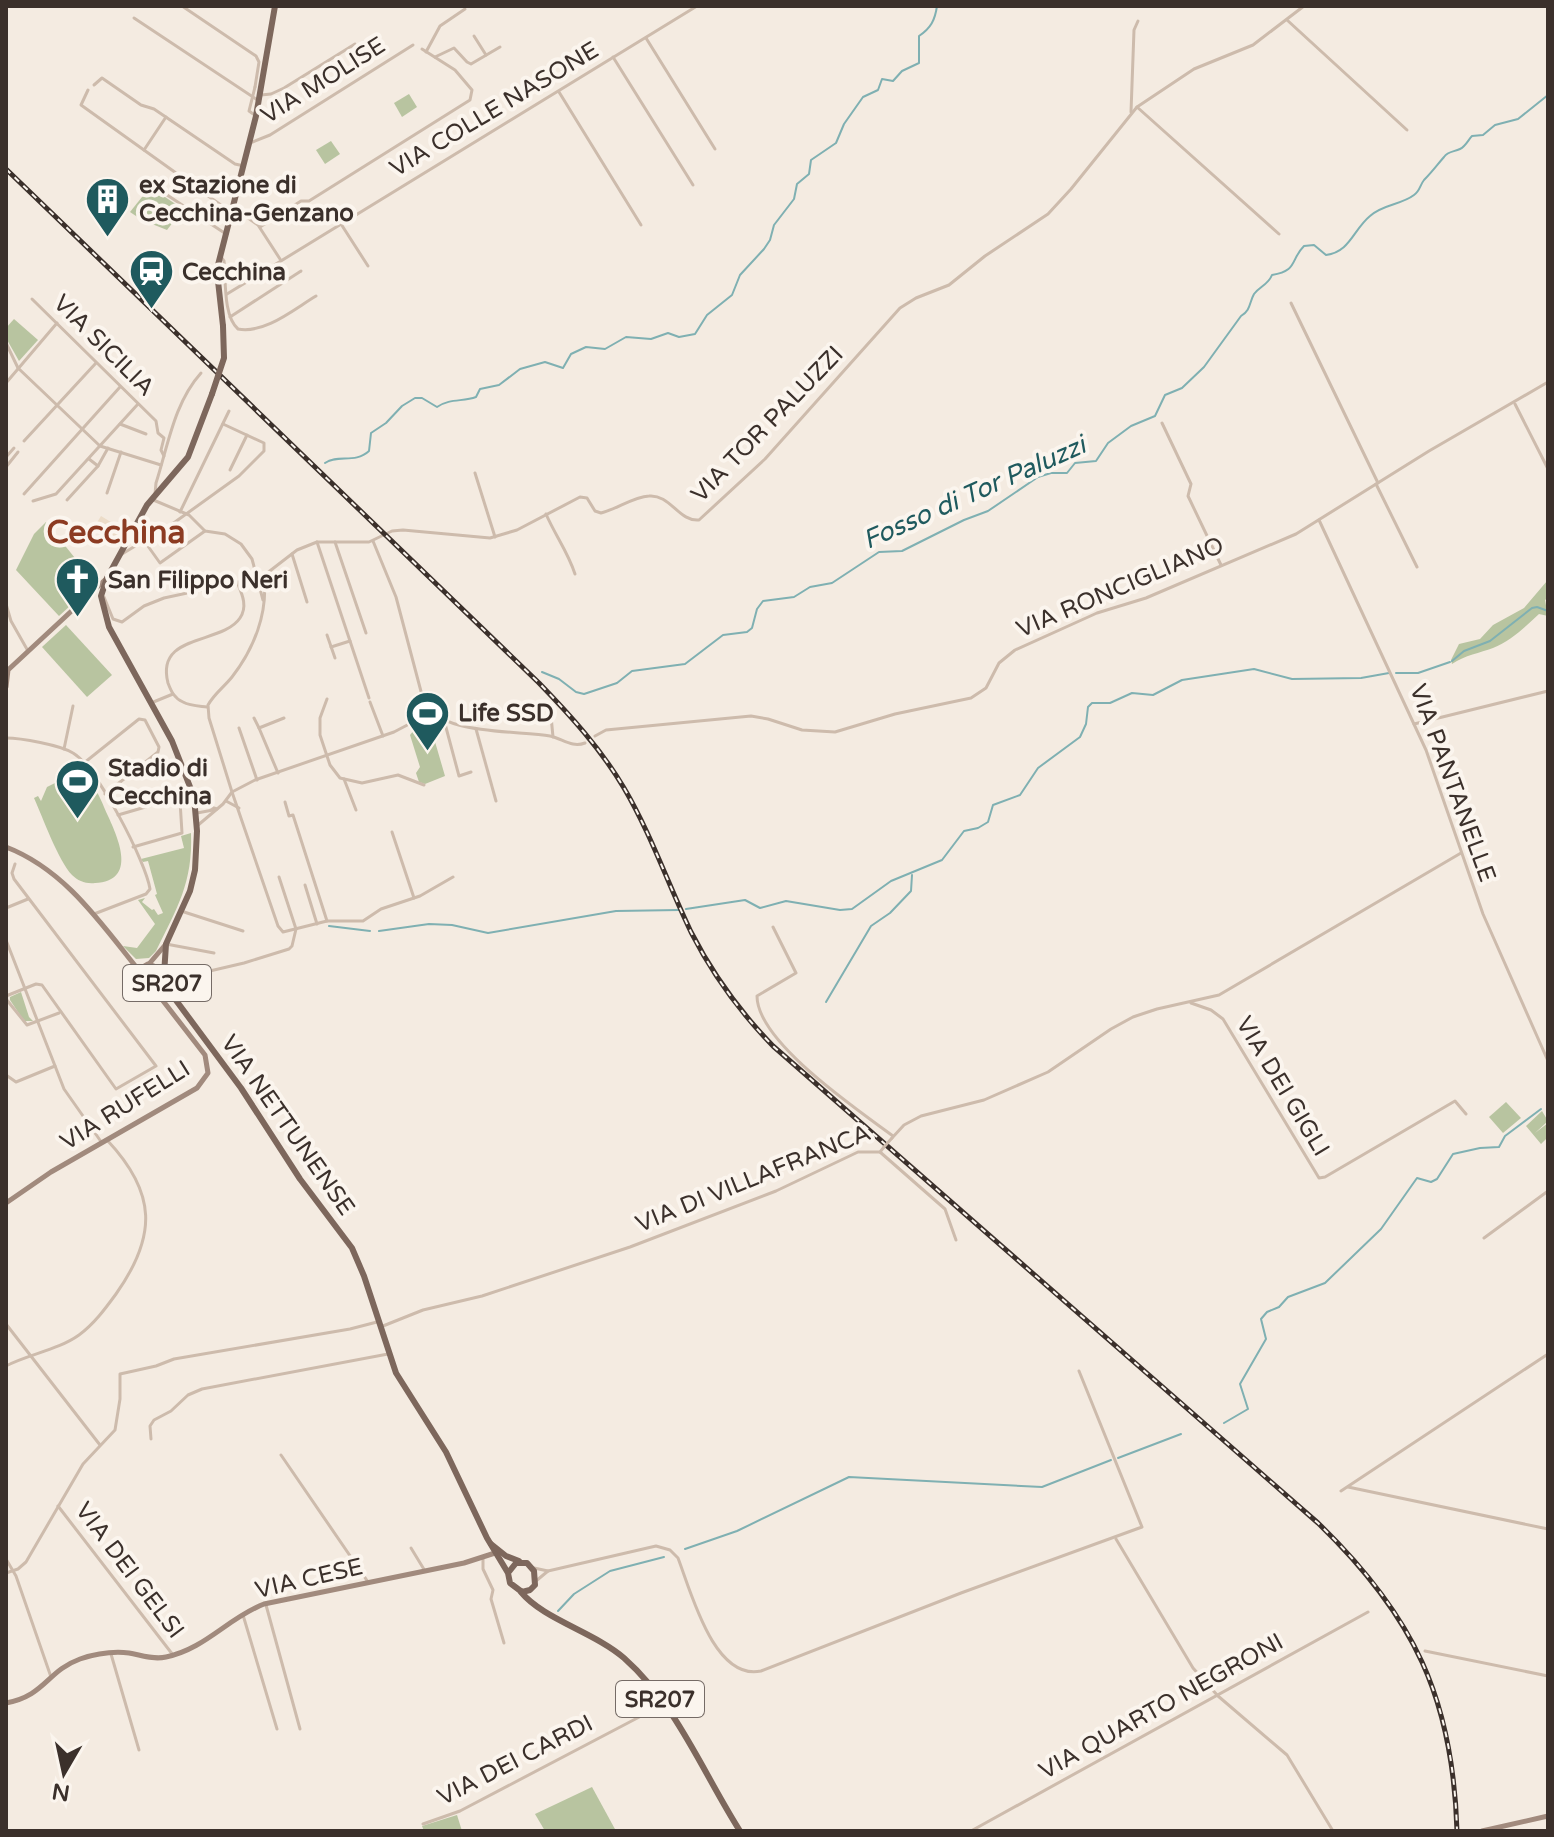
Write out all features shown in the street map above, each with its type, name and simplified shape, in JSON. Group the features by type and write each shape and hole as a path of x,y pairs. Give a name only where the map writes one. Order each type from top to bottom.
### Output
{"main road":[{"name":"VIA NETTUNENSE","path":"275,6 256,116 220,257 218,281 224,358 188,457 153,497 118,556 102,593 101,603 109,627 182,763 195,808 195,872 158,972 241,1088 300,1179 349,1243 361,1267 399,1379 446,1452 489,1542 508,1573 510,1583 538,1607 613,1649 647,1681 695,1752 740,1831"},
{"path":"489,1542 506,1556 532,1567 538,1607"},
{"path":"508,1573 519,1561"},
{"path":"521,1592 528,1591 535,1583"}],"street":[{"path":"182,6 256,56 259,62 258,94"},
{"name":"VIA COLLE NASONE","path":"227,294 697,6"},
{"name":"VIA TOR PALUZZI","path":"102,593 113,619 123,621 144,606 164,598 258,579 292,554 317,542 373,541 392,531 403,530 450,533 479,539 495,537 517,530 580,497 588,498 595,511 601,513 651,496 667,502 689,519 699,520 765,459 900,308 949,285 981,258 1051,211 1137,107 1194,69 1248,48 1304,6"},
{"path":"260,227 301,201 309,201 468,102 473,94 471,89 455,70 424,51 442,25 465,9"},
{"path":"134,18 258,94 271,94 284,88 355,44"},
{"path":"1287,20 1407,130"},
{"path":"1131,112 1134,30 1138,21"},
{"path":"474,36 486,55"},
{"path":"646,38 715,149"},
{"name":"VIA MOLISE","path":"250,143 272,134 413,45"},
{"path":"435,57 453,48 468,63 500,47"},
{"path":"613,57 693,185"},
{"path":"94,85 102,78 141,105 166,116 235,164 244,166"},
{"path":"88,90 81,105 232,213 250,219 260,227 281,260"},
{"path":"559,92 641,225"},
{"path":"1137,107 1279,234"},
{"path":"144,150 166,116"},
{"path":"152,185 226,234"},
{"path":"341,224 368,266"},
{"path":"220,257 224,261 230,317 234,327 244,330 261,327 316,296"},
{"path":"230,317 301,271"},
{"name":"VIA SICILIA","path":"32,299 157,423 158,433 164,438 161,450 164,456"},
{"path":"1291,303 1417,567"},
{"path":"6,383 57,323"},
{"path":"6,343 18,368 100,446 161,465"},
{"path":"24,441 96,363"},
{"path":"201,373 182,400 153,497 186,513 205,531 225,534 241,544 252,559 263,604"},
{"name":"VIA RONCIGLIANO","path":"595,736 606,730 751,716 802,730 835,732 895,714 961,702 986,688 999,663 1015,650 1097,613 1146,598 1289,537 1548,382"},
{"path":"24,494 120,387"},
{"path":"1515,403 1548,469"},
{"path":"33,501 56,494 138,404"},
{"path":"180,512 229,411"},
{"path":"1162,423 1191,484 1188,496 1221,565"},
{"path":"120,424 146,434"},
{"path":"118,556 145,542 250,467 266,446 223,424"},
{"path":"230,470 247,435"},
{"path":"6,457 14,448"},
{"path":"67,500 98,466 108,448"},
{"path":"6,467 18,452"},
{"path":"107,493 121,452"},
{"path":"89,459 98,466"},
{"path":"475,473 495,537"},
{"path":"183,505 191,510"},
{"path":"546,514 557,540 568,554 575,574"},
{"name":"VIA PANTANELLE","path":"1319,520 1438,780 1483,914 1548,1061"},
{"path":"93,529 125,543"},
{"path":"145,542 160,563 205,531"},
{"path":"335,541 366,633"},
{"path":"373,541 396,597 428,710 444,720 476,729 553,737 574,745 585,743"},
{"path":"317,542 383,736"},
{"path":"292,554 307,602"},
{"path":"264,576 260,625 237,670 207,707 232,792 278,926 285,932 327,921 362,921 381,909 414,898 453,877"},
{"path":"6,687 7,671 107,578"},
{"path":"207,707 185,703 173,694 167,674 170,656 183,646 227,629 238,621 244,603 237,582"},
{"path":"89,595 101,603"},
{"path":"6,604 11,621 28,651"},
{"path":"327,635 335,658"},
{"path":"331,647 350,641"},
{"path":"1414,724 1548,691"},
{"path":"151,703 173,694"},
{"path":"327,699 320,714 319,727 335,773 344,779 365,783 398,775 424,785"},
{"path":"64,749 73,706"},
{"path":"197,826 232,792 257,780 383,736 409,725 428,710"},
{"path":"534,715 551,716 553,737"},
{"path":"254,718 278,773"},
{"path":"259,728 284,718"},
{"path":"84,763 139,719 145,720 159,747 158,752 105,794"},
{"path":"444,720 459,776 471,772"},
{"path":"239,728 257,780"},
{"path":"476,729 496,801"},
{"path":"6,738 75,754 118,815 149,884 149,891 94,914"},
{"path":"344,779 356,810"},
{"path":"118,815 175,799 180,801 182,833 133,847"},
{"path":"226,801 239,808"},
{"path":"285,802 289,816 293,815 327,921"},
{"path":"195,808 217,809"},
{"path":"195,808 217,809"},
{"path":"392,832 414,898"},
{"path":"6,847 44,866 94,914 153,987 158,972"},
{"name":"VIA DI VILLAFRANCA","path":"100,1445 116,1427 120,1397 118,1378 121,1373 154,1367 174,1359 379,1325 423,1310 482,1296 630,1247 776,1191 858,1152 880,1152 904,1125 921,1116 984,1100 1048,1072 1133,1017 1219,995 1461,853"},
{"path":"15,864 13,877 156,1066 116,1089 42,985 37,983 6,997 26,1025 60,1013"},
{"path":"166,981 289,949 296,929 279,877"},
{"path":"305,885 317,924"},
{"path":"6,908 29,898"},
{"path":"181,911 243,931"},
{"path":"773,927 796,973 757,995 757,1004 767,1022 811,1073 892,1137"},
{"path":"6,940 68,1095 131,1170 142,1192 146,1227 132,1270 85,1330 68,1342 6,1366"},
{"path":"143,976 142,969 166,944 214,953"},
{"path":"126,955 158,972"},
{"path":"143,976 158,972"},
{"name":"VIA RUFELLI","path":"6,1203 51,1172 195,1089 208,1073 203,1053 153,987"},
{"name":"VIA DEI GIGLI","path":"1187,1001 1209,1009 1223,1019 1319,1178 1455,1101 1466,1114"},
{"path":"6,1075 15,1082 55,1066"},
{"path":"880,1152 945,1209 956,1240"},
{"path":"1484,1238 1548,1191"},
{"path":"6,1324 100,1445 83,1464 26,1562 6,1573"},
{"path":"151,1439 150,1426 154,1420 198,1390 388,1354"},
{"path":"1341,1491 1548,1354"},
{"path":"532,1567 548,1571 649,1547 670,1550 678,1558 720,1654 740,1670 753,1673 1142,1527 1079,1371"},
{"path":"281,1455 368,1582"},
{"path":"1347,1487 1548,1529"},
{"name":"VIA DEI GELSI","path":"58,1506 173,1655"},
{"path":"1115,1538 1189,1663 1218,1696 1287,1755 1333,1831"},
{"path":"411,1548 425,1571"},
{"name":"VIA CESE","path":"6,1703 31,1696 51,1677 75,1661 110,1653 155,1658 173,1655 207,1641 266,1603 425,1571 495,1553"},
{"path":"483,1557 483,1569 493,1590 491,1599 504,1643"},
{"path":"6,1559 14,1570 51,1677"},
{"path":"535,1583 548,1571"},
{"path":"266,1603 300,1729"},
{"name":"VIA QUARTO NEGRONI","path":"971,1831 1368,1612"},
{"path":"243,1615 277,1729"},
{"path":"1425,1651 1548,1676"},
{"path":"110,1653 139,1750"},
{"name":"VIA DEI CARDI","path":"423,1824 460,1811 664,1704"},
{"path":"1482,1831 1548,1816"}],"green space":[{"path":"409,94 417,107 402,117 394,103"},
{"path":"331,141 340,154 325,164 316,150"},
{"path":"150,187 183,209 167,230 130,212"},
{"path":"14,319 38,340 19,361 6,338 6,328"},
{"path":"46,522 95,583 59,616 16,570 34,534"},
{"path":"1547,581 1548,598 1545,600 1548,616 1539,614 1506,641 1452,664 1459,644 1480,639 1493,625 1524,608"},
{"path":"66,625 112,675 87,697 42,647"},
{"name":"Life SSD","path":"423,719 431,728 445,776 425,784 419,782 416,773 420,767 410,735"},
{"name":"Stadio di Cecchina","path":"67,777 82,779 93,787 116,835 121,867 117,875 108,880 88,883 72,875 56,849 34,798 38,796 41,801 47,787"},
{"path":"191,833 189,866 177,908 156,951 149,958 136,959 123,946 137,948 155,924 138,900 145,898 142,902 158,915 163,913 155,895 148,861 141,859 184,848 181,836"},
{"path":"21,992 33,1021 24,1021 10,1000 10,997"},
{"path":"1506,1102 1521,1118 1503,1133 1489,1117"},
{"path":"1542,1111 1548,1121 1535,1133 1548,1123 1548,1137 1541,1144 1526,1126"},
{"path":"592,1787 616,1831 545,1831 535,1814"},
{"path":"457,1815 462,1831 424,1831 422,1826"}],"shaded area":[{"path":"101,516 124,530 119,539 111,535 106,537 93,529"}],"waterway":[{"path":"325,463 364,455 369,451 371,433 415,398 422,398 437,407 476,397 480,389 499,385 520,369 545,362 563,368 571,354 586,347 605,349 626,337 651,339 668,333 679,337 695,334 707,315 732,295 740,275 770,240 774,225 794,199 797,184 809,174 811,160 836,143 844,124 863,97 878,90 882,79 893,81 902,71 919,63 919,36 932,23 937,6"},
{"name":"Fosso di Tor Paluzzi","path":"542,672 584,694 617,683 632,671 685,664 723,635 747,632 752,628 757,609 763,601 794,597 810,587 832,583 879,552 902,551 988,511 1038,477 1067,473 1075,463 1096,461 1108,443 1131,426 1155,416 1165,395 1182,388 1204,367 1247,311 1254,294 1272,275 1290,268 1304,246 1314,245 1326,255 1341,250 1375,212 1416,193 1447,154 1462,148 1472,136 1483,135 1495,125 1518,119 1548,95"},
{"path":"1452,661 1464,651 1490,641 1532,608 1548,611"},
{"path":"1396,673 1418,673 1450,662"},
{"path":"686,909 745,900 760,908 786,901 840,910 852,909 891,881 942,860 964,831 988,822 993,805 1020,795 1038,768 1080,737 1086,724 1088,707 1092,703 1110,703 1132,693 1153,695 1182,680 1254,669 1292,679 1361,678 1389,673"},
{"path":"826,1002 871,926 890,913 911,891 912,875"},
{"path":"379,931 429,924 452,925 488,933 616,911 679,910"},
{"path":"329,926 370,931"},
{"path":"1224,1423 1248,1409 1240,1384 1266,1339 1261,1319 1267,1312 1279,1307 1288,1297 1325,1283 1381,1229 1417,1178 1431,1182 1437,1179 1453,1154 1499,1147 1505,1136 1541,1109"},
{"path":"1118,1458 1181,1434"},
{"path":"685,1549 737,1531 849,1477 1042,1487 1111,1460"},
{"path":"558,1611 574,1594 610,1571 664,1557"}],"railway":[{"path":"6,169 539,683 573,720 605,760 634,805 708,963 738,1006 773,1046 1318,1523 1351,1557 1403,1626 1437,1700 1454,1783 1457,1831"}],"place":[{"name":"ex Stazione di Cecchina-Genzano","path":"108,238"},
{"name":"Cecchina","path":"151,311"},
{"name":"San Filippo Neri","path":"77,619"},
{"name":"Life SSD","path":"427,752"},
{"name":"Stadio di Cecchina","path":"77,821"}],"district":[{"name":"Cecchina","path":"116,532"}]}
